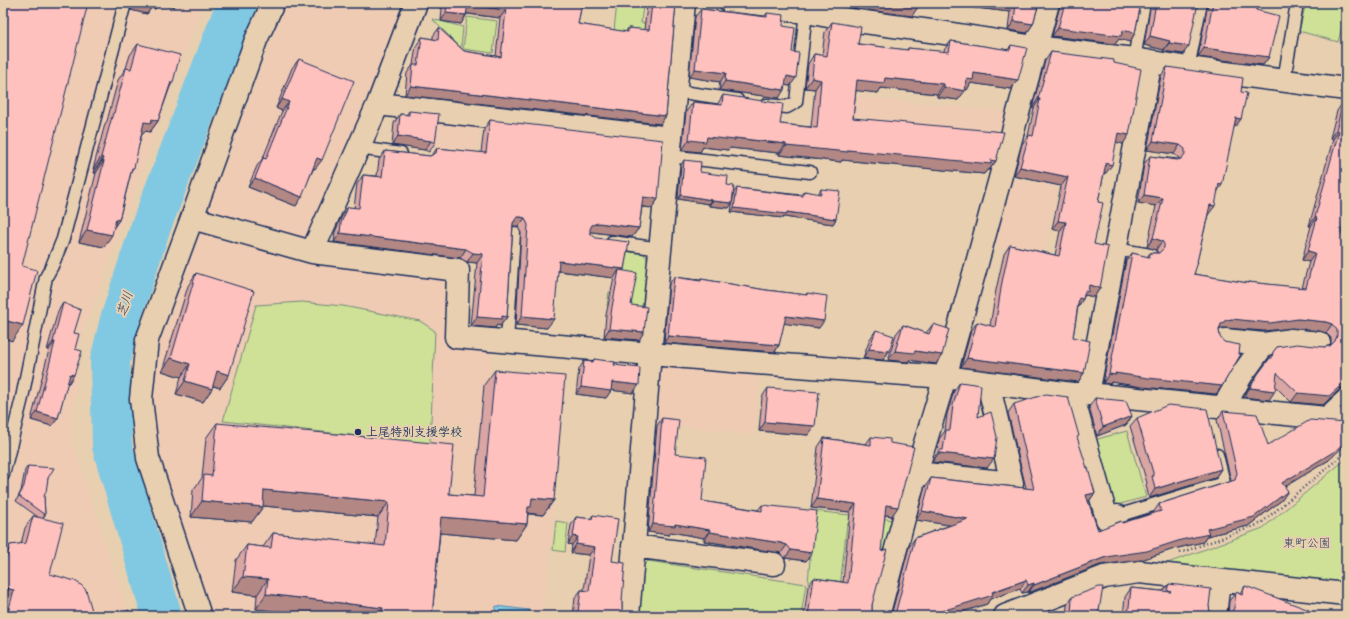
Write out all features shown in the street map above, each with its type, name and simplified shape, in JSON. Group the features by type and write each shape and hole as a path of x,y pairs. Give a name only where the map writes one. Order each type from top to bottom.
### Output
{"street":[{"path":"200,616 148,458 141,399 147,340 256,40 273,3"},
{"path":"312,252 378,104 416,3"},
{"path":"628,616 650,354 684,3"},
{"path":"731,3 806,12 851,12 945,33 1035,47 1142,60 1188,68 1346,89"},
{"path":"878,616 916,473 945,377 1048,3"},
{"path":"1117,516 1107,519 1080,394 1115,249 1141,156 1142,60"},
{"path":"378,104 670,147"},
{"path":"192,218 312,252 458,270 456,337 743,362 945,377 1213,411 1346,420"},
{"path":"1225,340 1264,344 1291,340 1319,343"},
{"path":"1213,411 1264,344"},
{"path":"916,473 1012,483 988,383"},
{"path":"633,546 774,564"},
{"path":"1005,616 1056,606 1104,577 1139,572 1346,594"},
{"path":"1215,616 1219,581"}],"lane":[{"path":"3,475 22,398 46,277 63,239 125,3"},
{"path":"1142,60 1144,3"},
{"path":"1188,68 1201,3"},
{"path":"1284,80 1297,3"},
{"path":"675,91 787,107 796,102 806,12"},
{"path":"670,147 810,172"},
{"path":"358,148 410,155"},
{"path":"1346,224 1342,240 1346,241"},
{"path":"507,341 514,233"},
{"path":"599,240 660,249"},
{"path":"1115,249 1151,255"},
{"path":"1320,418 1346,394"},
{"path":"1117,516 1224,483 1215,444"}],"path":[{"path":"1174,555 1260,524 1346,452"}],"shaded area":[{"path":"3,3 203,3 80,340 71,439 129,616 3,616"},
{"path":"286,3 366,3 400,13 403,18 304,240 206,211"},
{"path":"852,96 1010,112 1002,141 849,124"},
{"path":"438,121 480,126 476,157 434,152"},
{"path":"1044,143 1065,147 1043,257 989,245 1007,177 1037,184"},
{"name":"上尾特別支援学校","path":"209,228 444,276 447,347 491,351 490,379 565,387 543,616 210,616 159,462 151,401 155,346 193,234"},
{"path":"657,363 759,373 754,435 651,422"}],"green space":[{"path":"617,3 643,6 641,23 651,24 649,35 614,31"},
{"path":"1306,3 1330,3 1346,7 1338,42 1299,31"},
{"path":"467,17 497,21 493,53 463,49"},
{"path":"432,19 463,27 461,48"},
{"path":"627,251 644,254 649,261 642,311 607,306 609,292 630,296 623,278"},
{"path":"302,302 343,306 420,321 435,331 430,444 223,421 256,305"},
{"path":"1127,431 1146,497 1113,506 1094,440"},
{"name":"東町公園","path":"1346,459 1346,586 1154,568 1263,528"},
{"path":"814,511 895,520 884,569 875,567 879,529 847,524 840,587 808,583"},
{"path":"556,521 568,523 565,552 553,550"},
{"path":"648,561 806,584 801,616 636,616 640,569"}],"water":[{"path":"496,606 529,610 528,616 495,616"}],"building":[{"path":"3,3 88,3 22,266 37,270 23,325 7,321 3,337"},
{"path":"447,3 582,3 578,24 628,32 628,28 649,30 652,3 676,3 666,116 411,86 413,65 418,65 422,37 438,40 439,28 464,51 501,57 506,10 468,5 466,15 446,13"},
{"path":"889,3 918,3 918,7"},
{"path":"1016,3 1039,3 1033,24 1014,21"},
{"path":"1065,3 1141,3 1135,33 1123,30 1121,36 1058,28"},
{"path":"1156,3 1198,3 1189,46 1169,43 1170,41 1150,36"},
{"path":"1213,3 1257,3 1256,10 1279,16 1269,57 1204,48"},
{"path":"701,9 767,17 767,13 784,15 783,26 795,28 792,52 799,53 796,78 787,76 784,90 725,81 726,73 695,69"},
{"path":"832,22 861,27 858,44 908,50 908,48 949,52 951,41 1010,50 1011,45 1027,48 1018,80 974,73 973,80 967,79 965,91 944,87 944,84 895,79 885,78 884,83 857,80 853,118 1004,132 996,161 991,160 991,164 848,150 848,152 786,146 786,144 735,138 735,140 707,137 706,142 689,140 693,102 722,105 723,95 783,104 780,124 817,128 821,80 812,78 814,54 827,56"},
{"path":"138,44 180,55 173,82 171,82 158,121 152,119 151,123 144,122 134,168 132,168 119,220 116,219 112,235 87,230 104,161 102,161 103,158 101,157 113,113 126,68 131,69"},
{"path":"1051,52 1114,60 1114,63 1141,69 1129,135 1118,133 1112,165 1106,163 1098,202 1103,203 1094,244 1108,247 1100,288 1089,285 1088,292 1085,291 1083,299 1079,298 1073,337 1090,341 1084,373 967,358 977,322 995,327 1002,282 1010,245 1059,256 1066,222 1058,221 1068,177 1020,167 1029,135 1033,136 1040,99 1038,99"},
{"path":"299,59 354,81 322,160 317,158 302,197 255,178 263,158 266,159 289,102 282,99"},
{"path":"1167,67 1243,78 1241,92 1247,93 1241,119 1236,118 1222,185 1219,184 1215,206 1210,205 1194,274 1248,283 1306,288 1315,253 1308,251 1317,218 1315,217 1339,131 1336,130 1343,102 1346,103 1346,212 1341,233 1346,238 1346,381 1329,396 1298,393 1277,373 1275,391 1250,388 1258,374 1270,358 1272,358 1273,352 1277,347 1297,344 1324,347 1330,346 1335,341 1337,330 1332,324 1298,319 1270,323 1232,319 1226,320 1221,324 1219,330 1220,337 1224,342 1240,345 1239,354 1241,354 1222,386 1115,373 1116,375 1109,374 1132,253 1149,257 1150,253 1159,253 1164,248 1162,241 1153,238 1163,198 1144,195 1150,156 1177,160 1181,159 1185,154 1185,149 1180,145 1153,141"},
{"path":"409,111 439,114 435,143 431,141 398,136 400,114 409,115"},
{"path":"490,120 663,140 658,199 643,197 639,228 598,223 592,225 590,229 590,233 596,238 629,242 624,269 559,261 554,319 522,316 528,225 525,218 517,217 513,223 507,317 502,316 502,319 477,317 483,254 473,253 466,249 340,233 341,223 348,207 359,208 363,175 382,177 385,151 430,156 436,153 437,148 486,153"},
{"path":"684,160 701,162 700,172 728,176 727,185 734,186 732,203 681,195"},
{"path":"737,188 803,196 804,191 821,194 821,189 840,191 836,219 787,212 787,214 734,208"},
{"path":"619,270 637,273 631,305 647,307 644,332 609,329"},
{"path":"196,273 254,291 229,375 217,371 212,389 185,381 190,364 171,358"},
{"path":"674,277 701,281 701,279 766,290 827,296 824,321 786,316 779,345 668,336"},
{"path":"63,303 81,310 74,333 79,334 75,349 82,351 74,375 70,374 58,418 37,412 55,342 53,342"},
{"path":"933,324 949,329 942,355 915,351 914,353 895,351 903,325 929,334"},
{"path":"876,330 894,336 889,351 869,349"},
{"path":"594,359 615,362 614,365 640,368 639,385 612,382 611,391 581,387 584,361 593,362"},
{"path":"495,370 565,376 554,500 532,498 531,507 528,507 527,524 441,517 432,616 382,616 383,608 266,594 268,579 243,577 247,545 271,548 273,533 385,546 389,502 264,490 263,507 202,501 204,475 212,476 217,423 454,445 449,494 483,497"},
{"path":"960,382 981,385 978,417 991,412 997,437 994,459 939,453 940,450 943,450 946,430 950,430 953,405"},
{"path":"768,388 819,392 815,426 765,422"},
{"path":"1046,394 1068,397 1079,436 1077,437 1095,493 1086,495 1098,530 1121,521 1122,523 1161,511 1159,504 1235,480 1237,473 1223,411 1257,414 1268,445 1310,420 1346,423 1346,441 1335,451 1282,483 1288,491 1254,517 1207,529 1209,534 1181,540 1147,551 1106,557 1034,585 1034,583 1028,585 1026,580 992,592 993,595 942,611 956,613 948,616 893,616 896,611 915,538 968,519 922,511 931,478 1034,489 1014,404"},
{"path":"1095,398 1126,401 1132,416 1103,427"},
{"path":"1168,405 1207,409 1221,469 1155,489 1152,476 1154,476 1137,418"},
{"path":"662,418 679,420 675,454 706,457 702,501 762,511 762,505 817,511 812,553 791,550 787,545 781,543 710,532 710,530 675,524 675,526 653,524"},
{"path":"871,437 890,439 890,443 914,447 898,507 886,505 881,551 887,549 872,605 872,611 875,616 808,616 814,578 848,583 856,504 817,499 824,438 871,445"},
{"path":"28,466 54,468 48,478 44,496 45,515 19,496 24,486"},
{"path":"593,515 618,519 612,561 625,563 622,616 578,612 581,590 589,591 595,547 576,544 578,537 573,536 576,517 592,519"},
{"path":"33,516 63,523 50,574 75,581 81,585 86,590 93,614 100,611 102,616 7,616 14,590 3,586 3,566 10,545 26,543"},
{"path":"1169,584 1211,589 1209,606 1212,616 1128,616 1131,588 1171,592 1167,590"},
{"path":"1245,586 1309,610 1307,616 1236,616 1231,614 1234,608 1236,592 1242,595"},
{"path":"1099,587 1103,587 1098,616 1071,616 1072,597"},
{"path":"129,610 131,616 113,616"}],"waterway":[{"name":"芝川","path":"162,616 112,446 110,361 120,320 150,229 237,3"}],"place":[{"name":"上尾特別支援学校","path":"358,432"}]}
